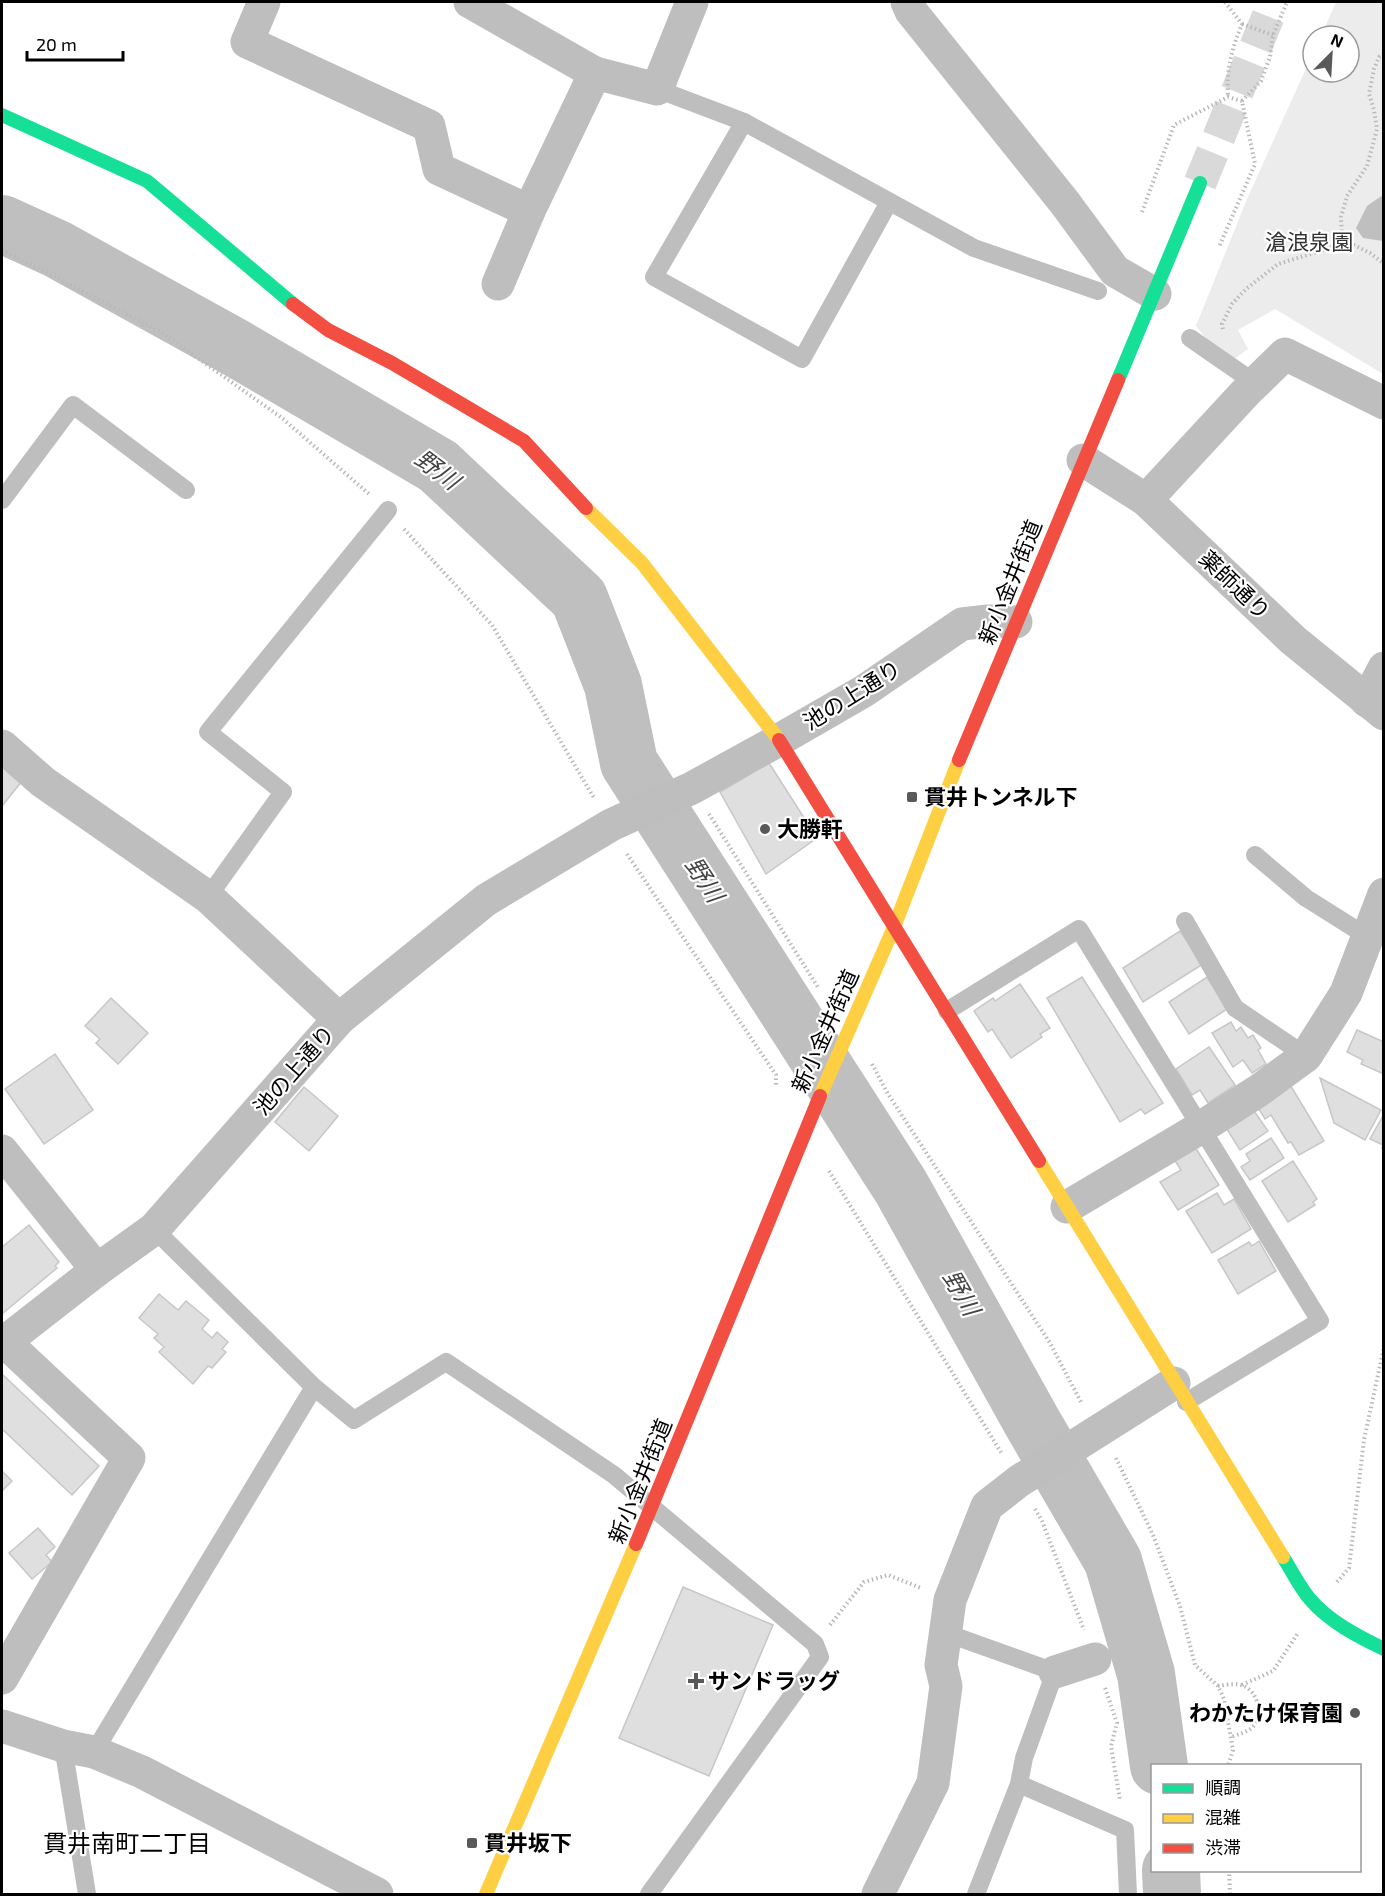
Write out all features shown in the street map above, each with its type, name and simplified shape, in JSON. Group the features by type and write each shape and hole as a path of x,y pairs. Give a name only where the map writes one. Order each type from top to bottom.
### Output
{"street":[{"path":"264,2 247,42 429,126 439,170 529,211"},
{"path":"470,2 595,73 657,89 692,2"},
{"path":"907,2 910,11 1065,203 1114,271 1155,294"},
{"path":"498,284 529,211 595,73"},
{"path":"2,115 147,181 328,330 401,369 524,441 642,563 779,740 1308,1597 1316,1606 1356,1636 1383,1648"},
{"name":"新小金井街道","path":"486,1894 652,1506 804,1133 894,927 955,769 1200,183"},
{"path":"1146,500 1246,377 1285,354 1383,403"},
{"name":"薬師通り","path":"1083,460 1146,500 1293,640 1375,708"},
{"name":"池の上通り","path":"3,1343 154,1229 339,1018 486,900 610,825 692,788 864,691 962,624 988,621 1016,622"},
{"path":"1375,708 1383,668"},
{"path":"2,746 43,782 208,897 339,1018"},
{"path":"1067,1207 1200,1128 1258,1091 1306,1056 1346,993 1383,894"},
{"path":"2,1151 97,1270"},
{"path":"2,1678 129,1458 3,1343"},
{"path":"878,1894 933,1783 945,1686 940,1665 950,1600 987,1506 1019,1481 1097,1432 1180,1393"},
{"path":"1055,1672 1095,1659"},
{"path":"2,1726 78,1749 169,1785 366,1892"}],"lane":[{"path":"657,89 744,122 974,248 1098,291"},
{"path":"744,122 654,277 802,359 890,202"},
{"path":"1190,338 1246,377"},
{"path":"2,500 73,405 186,490"},
{"path":"208,897 283,792 208,732 388,510"},
{"path":"1255,855 1305,898 1368,937"},
{"path":"1185,921 1235,1008 1306,1056"},
{"path":"947,1011 1078,929 1320,1321 1180,1393"},
{"path":"154,1229 314,1387 354,1420 446,1362 614,1475 816,1644 820,1657 649,1894"},
{"path":"87,1894 78,1749 314,1387"},
{"path":"946,1633 1055,1672 1024,1758 1019,1784 976,1894"},
{"path":"1019,1784 1125,1830 1128,1894"}],"path":[{"path":"1225,2 1242,24 1273,35"},
{"path":"1242,101 1261,81 1270,57 1273,35 1287,2"},
{"path":"1228,97 1226,78 1230,54 1242,24"},
{"path":"1342,239 1341,217 1347,196 1367,166 1377,129 1369,94 1374,69 1379,57 1383,54"},
{"path":"1142,212 1174,125 1228,97 1242,101"},
{"path":"1219,247 1254,164 1242,101"},
{"path":"1342,239 1370,253 1383,264"},
{"path":"1246,377 1222,324 1232,304 1246,289 1278,264 1330,248 1342,239"},
{"path":"2,250 160,332 282,418 388,510 492,624 622,846 776,1075 776,1085"},
{"path":"692,788 819,989"},
{"path":"1218,1686 1242,1685 1273,1671 1316,1606 1348,1568 1364,1440 1383,1347"},
{"path":"816,1644 864,1581 888,1575 950,1600"},
{"path":"1230,1737 1254,1725 1258,1714 1257,1701 1251,1690 1242,1685"},
{"path":"1229,1872 1230,1894"}],"green space":[{"name":"滄浪泉園","path":"1336,2 1383,2 1383,374 1275,309 1238,330 1248,349 1227,364 1196,326 1247,199 1301,80 1301,84 1361,84 1361,24 1326,24"}],"shaded area":[{"path":"1383,195 1383,241 1363,238 1356,228 1367,206"}],"building":[{"path":"2,763 22,781 2,806"},
{"path":"769,763 817,838 766,874 720,792"},
{"path":"1180,931 1203,964 1143,1002 1123,968"},
{"path":"1082,977 1163,1103 1145,1114 1141,1109 1120,1122 1047,998"},
{"path":"1207,977 1227,1009 1189,1034 1169,1002"},
{"path":"1020,984 1050,1028 1040,1034 1042,1037 1011,1058 992,1029 988,1032 974,1011 993,998 995,1001"},
{"path":"111,998 148,1033 118,1064 96,1043 100,1039 85,1026"},
{"path":"1231,1022 1236,1031 1241,1027 1248,1038 1253,1035 1261,1048 1258,1050 1266,1064 1252,1073 1243,1060 1233,1067 1212,1033"},
{"path":"1357,1030 1384,1042 1384,1074 1361,1064 1363,1060 1347,1052"},
{"path":"1209,1047 1235,1085 1208,1103 1200,1090 1192,1095 1176,1069"},
{"path":"55,1054 93,1110 44,1144 5,1089"},
{"path":"1320,1078 1381,1110 1365,1140 1334,1123"},
{"path":"1289,1083 1324,1141 1299,1155 1291,1142 1288,1143 1271,1115 1265,1119 1255,1103"},
{"path":"304,1087 338,1116 309,1151 275,1122"},
{"path":"1252,1108 1268,1131 1240,1150 1225,1126"},
{"path":"1384,1114 1384,1149 1383,1145 1370,1139"},
{"path":"1271,1138 1284,1158 1250,1180 1241,1167 1250,1161 1246,1154"},
{"path":"1195,1147 1219,1185 1178,1210 1160,1182 1181,1170 1172,1156"},
{"path":"1293,1161 1317,1199 1313,1202 1315,1205 1288,1222 1262,1181"},
{"path":"1217,1193 1224,1205 1234,1199 1251,1229 1212,1253 1186,1211"},
{"path":"29,1225 59,1262 55,1266 57,1268 2,1314 2,1247"},
{"path":"1259,1241 1276,1271 1238,1294 1218,1260 1249,1242 1252,1246"},
{"path":"159,1294 178,1310 186,1301 209,1320 202,1329 212,1338 217,1332 228,1342 222,1349 226,1352 212,1368 208,1366 193,1384 159,1352 164,1347 154,1338 158,1334 139,1318"},
{"path":"2,1374 99,1466 72,1495 2,1429"},
{"path":"2,1471 12,1481 2,1491"},
{"path":"38,1528 55,1547 46,1555 52,1562 32,1579 9,1553"},
{"name":"サンドラッグ","path":"683,1587 773,1625 709,1776 619,1738"}],"waterway":[{"name":"野川","path":"2,224 57,249 236,348 438,466 579,598 613,685 629,763 901,1187 1032,1422 1113,1561 1146,1674 1159,1764"},
{"name":"野川","path":"1171,1872 1172,1894"}],"tunnel":[{"path":"1200,183 1274,2"}],"traffic: fast":[{"path":"2,115 147,181 293,304"},
{"path":"1118,380 1200,183"},
{"path":"1283,1557 1309,1598 1325,1614 1384,1649"}],"traffic: slow":[{"path":"586,508 642,563 779,740"},
{"path":"820,1096 894,927 959,760"},
{"path":"1039,1161 1283,1557"},
{"path":"486,1894 636,1544"}],"traffic: jam":[{"path":"293,304 328,330 392,363 524,441 586,508"},
{"path":"959,760 1118,380"},
{"path":"779,740 1039,1161"},
{"path":"636,1544 820,1096"}],"place":[{"name":"貫井トンネル下","path":"912,797"},
{"name":"大勝軒","path":"765,829"},
{"name":"サンドラッグ","path":"696,1681"},
{"name":"わかたけ保育園","path":"1355,1713"},
{"name":"貫井坂下","path":"472,1843"}],"district":[{"name":"貫井南町二丁目","path":"127,1844"}]}
